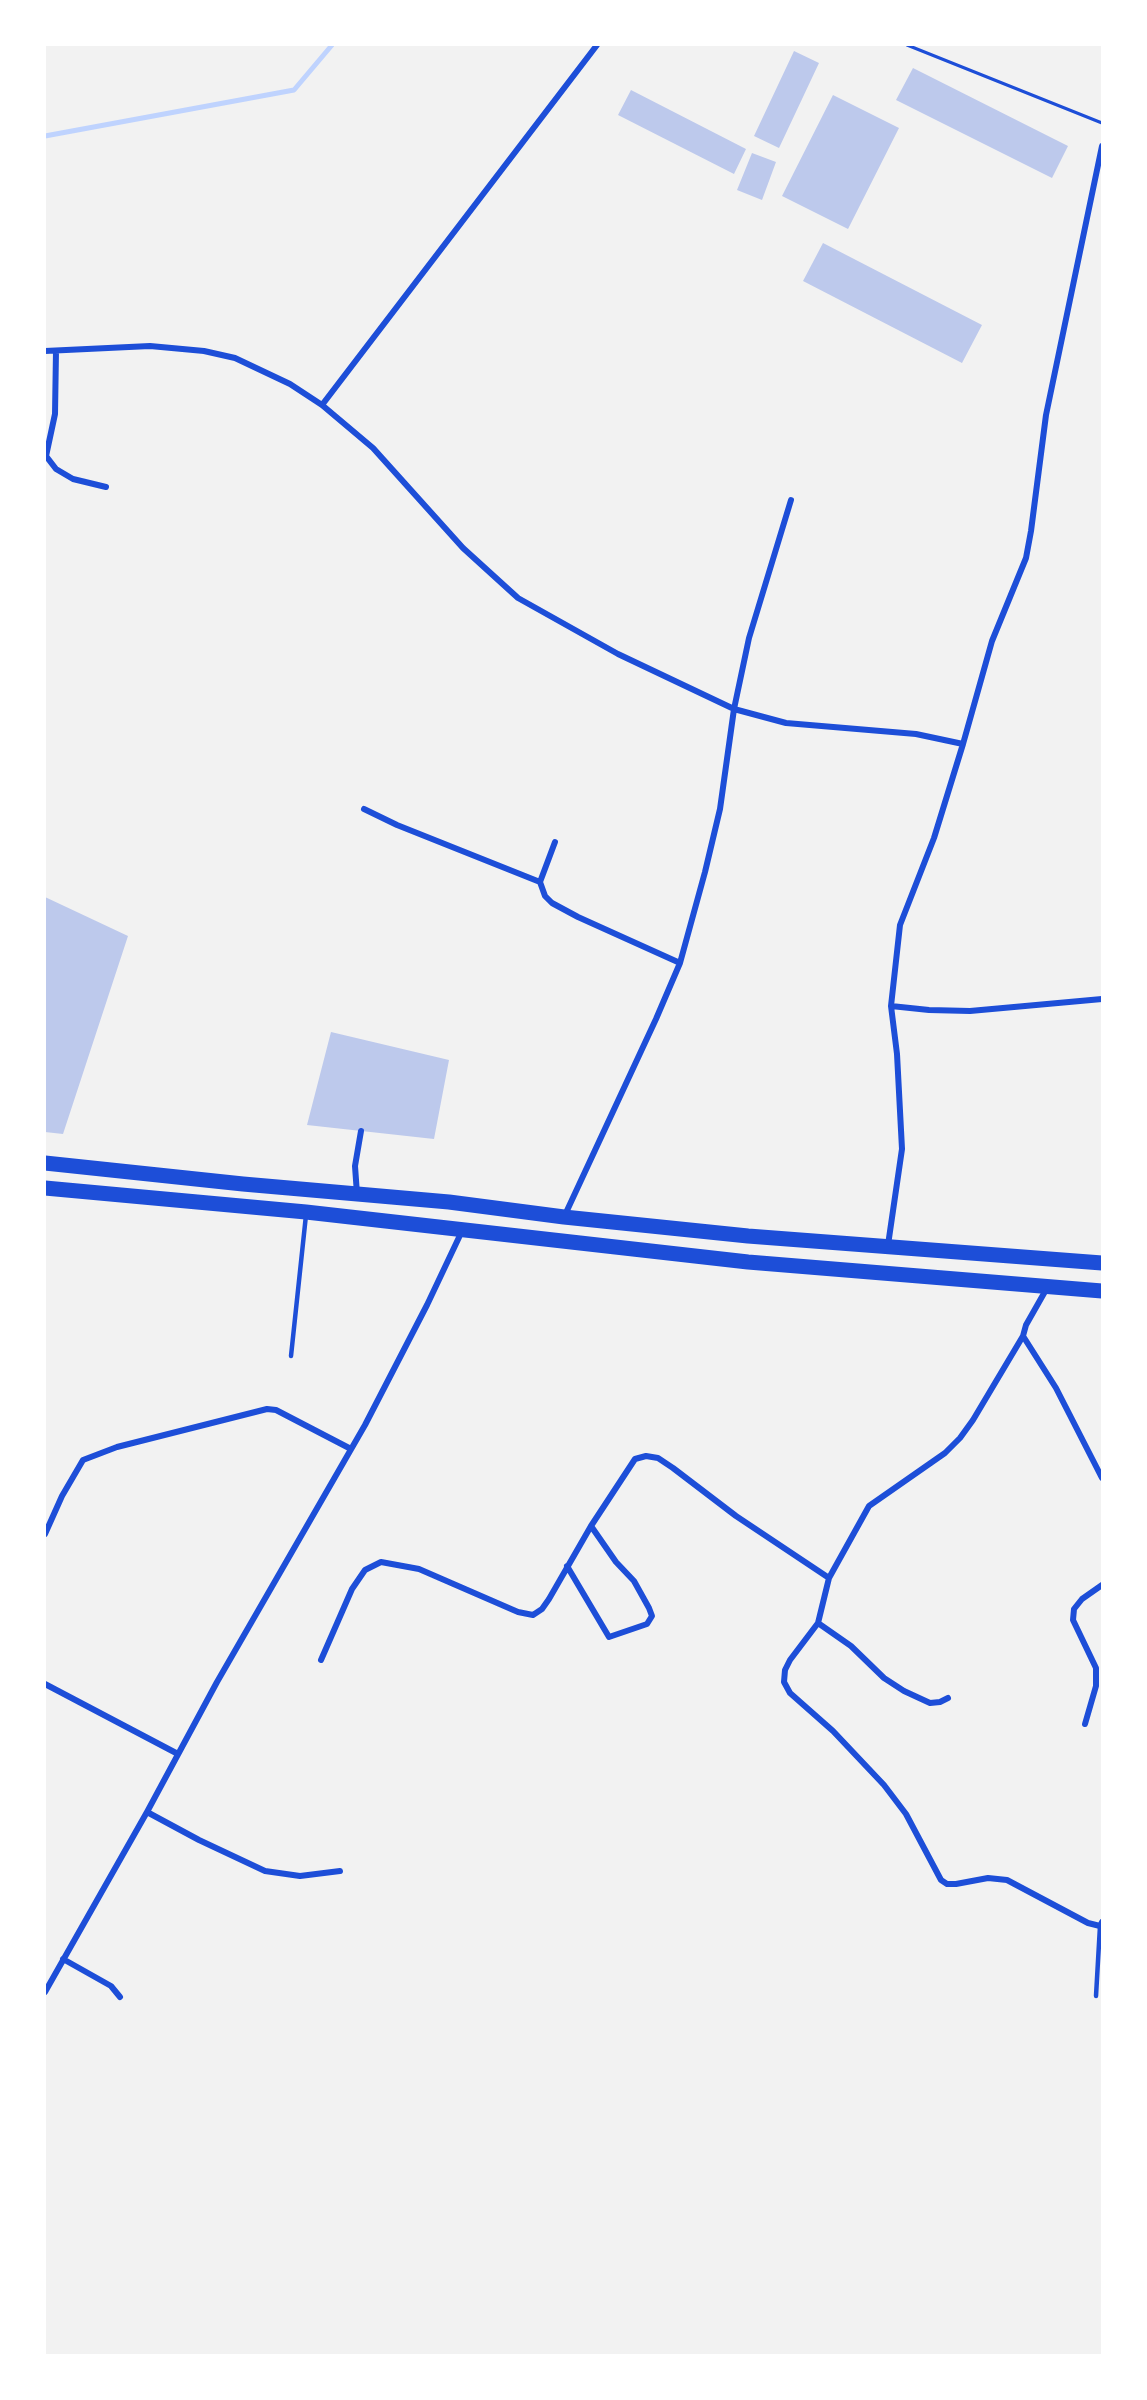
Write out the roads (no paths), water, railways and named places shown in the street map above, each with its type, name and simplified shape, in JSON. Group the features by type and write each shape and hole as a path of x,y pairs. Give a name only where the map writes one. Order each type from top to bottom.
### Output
{"highway":[{"path":"45,1163 448,1203 564,1217 888,1247 1102,1263"},
{"path":"45,1188 306,1212 748,1262 1102,1291"}],"street":[{"path":"322,405 597,45"},
{"path":"888,1247 902,1149 897,1054 891,1006 900,925 934,838 992,641 1026,558 1046,415 1102,146"},
{"path":"45,351 150,346 204,351 235,358 290,384 322,405 373,448 463,548 518,598 618,654 734,709 786,723 916,734 963,744"},
{"path":"56,351 55,414 46,456 56,469 73,479 106,487"},
{"path":"564,1217 680,963 720,809 734,709 749,638 791,500"},
{"path":"364,809 397,825 540,882"},
{"path":"555,842 540,882 545,896 563,910 680,963"},
{"path":"891,1006 970,1011 1102,999"},
{"path":"357,1194 355,1166 361,1131"},
{"path":"45,1992 351,1449 427,1305 462,1230"},
{"path":"1047,1288 1026,1325 1023,1336 960,1438 945,1453 869,1506 829,1578 818,1623 784,1670 784,1682 790,1693 841,1738 884,1785 906,1814 940,1880 947,1884 988,1878 1007,1880 1088,1923 1101,1924"},
{"path":"1023,1336 1056,1388 1102,1478"},
{"path":"45,1534 62,1496 83,1460 117,1447 267,1409 276,1410 351,1449"},
{"path":"321,1660 352,1589 366,1570 381,1562 419,1569 518,1612 533,1615 542,1610 591,1526 635,1459 646,1456 658,1458 736,1516 829,1578"},
{"path":"567,1566 609,1637 647,1624 652,1616 634,1581 616,1562 591,1526"},
{"path":"1085,1724 1096,1686 1096,1668 1073,1620 1074,1609 1082,1599 1102,1585"},
{"path":"818,1623 851,1646 884,1678 904,1691 930,1703 948,1698"},
{"path":"45,1683 178,1754"},
{"path":"147,1812 265,1871 300,1876 340,1871"},
{"path":"63,1959 111,1986 120,1998"}],"lane":[{"path":"291,1356 306,1212"},
{"path":"1095,1995 1101,1924"}],"waterway":[{"path":"45,136 294,90 332,45"}]}
